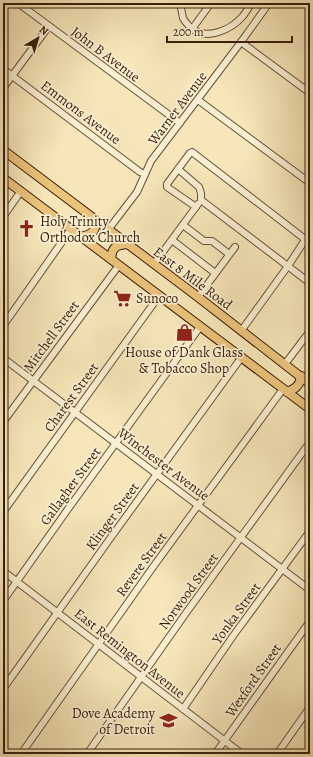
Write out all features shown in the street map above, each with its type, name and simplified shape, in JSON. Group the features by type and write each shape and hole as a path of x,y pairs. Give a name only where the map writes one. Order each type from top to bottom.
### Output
{"highway":[{"name":"East 8 Mile Road","path":"3,150 198,297 310,384"},
{"path":"3,178 310,409"},
{"path":"81,236 86,236 92,233 95,228 96,221"},
{"path":"111,259 112,252 115,247 127,244"},
{"path":"285,390 293,390 298,386 301,376"}],"street":[{"name":"John B Avenue","path":"18,3 180,123"},
{"path":"180,3 183,18 192,29 199,33 220,32 234,24 243,16 251,3"},
{"path":"192,29 211,3"},
{"name":"Warner Avenue","path":"108,230 137,192 151,161 269,3"},
{"path":"247,10 256,21"},
{"path":"243,16 256,21"},
{"path":"3,88 49,26"},
{"path":"241,42 310,93"},
{"name":"Emmons Avenue","path":"3,69 145,174"},
{"path":"198,100 310,183"},
{"path":"196,208 167,187 167,184 192,152 308,241 241,331"},
{"path":"154,264 201,200 201,190 199,187 178,169"},
{"path":"3,217 21,191"},
{"path":"201,200 310,283"},
{"path":"183,225 204,241 212,241 230,254"},
{"path":"3,326 72,229"},
{"path":"172,240 215,273"},
{"path":"198,297 235,247"},
{"name":"Mitchell Street","path":"3,422 119,265"},
{"name":"Charest Street","path":"3,512 160,296"},
{"name":"Gallagher Street","path":"3,601 200,327"},
{"path":"285,364 310,331"},
{"name":"Winchester Avenue","path":"3,358 310,590"},
{"name":"Klinger Street","path":"3,688 241,358"},
{"name":"Revere Street","path":"21,754 198,505 285,390"},
{"name":"Norwood Street","path":"87,754 310,442"},
{"name":"Yonka Street","path":"182,708 310,531"},
{"name":"East Remington Avenue","path":"3,571 242,754"},
{"name":"Wexford Street","path":"215,754 310,621"},
{"path":"276,754 310,707"}],"place":[{"name":"Holy Trinity Orthodox Church","path":"27,229"},
{"name":"Sunoco","path":"123,298"},
{"name":"House of Dank Glass & Tobacco Shop","path":"184,332"},
{"name":"Dove Academy of Detroit","path":"168,721"}]}
